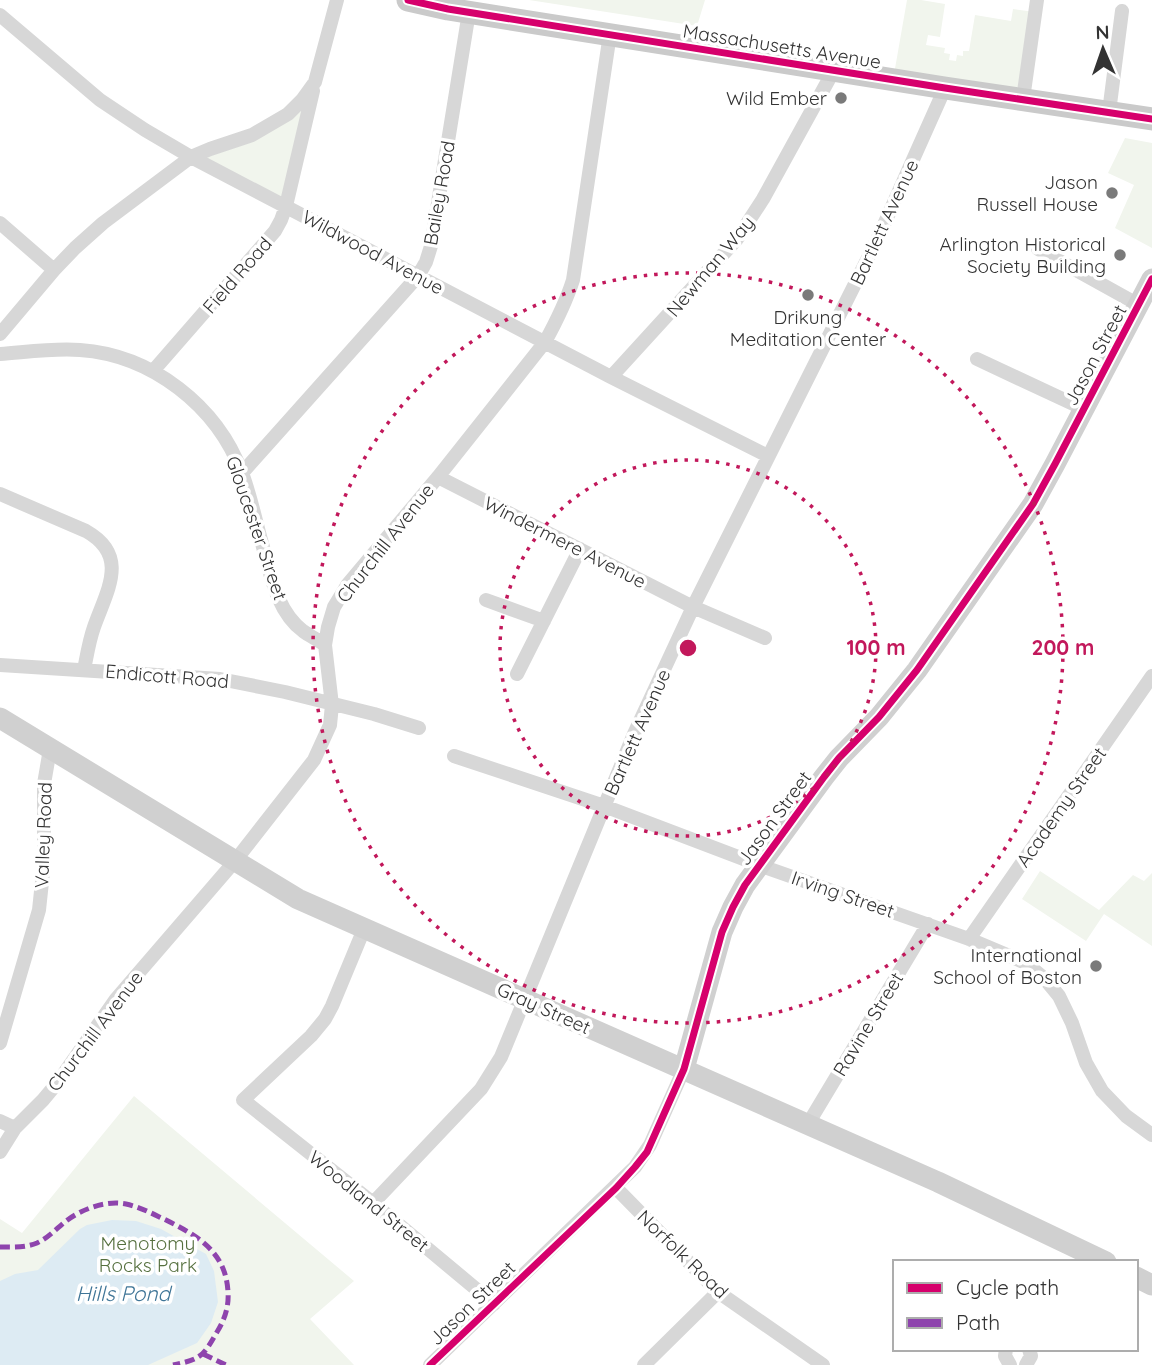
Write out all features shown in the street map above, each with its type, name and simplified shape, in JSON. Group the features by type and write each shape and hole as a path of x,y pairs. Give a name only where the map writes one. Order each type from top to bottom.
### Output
{"main road":[{"name":"Massachusetts Avenue","path":"408,0 469,12 1152,119"}],"street":[{"name":"Field Road","path":"153,371 275,231 281,220 337,0"},
{"path":"1023,99 1037,0"},
{"name":"Bailey Road","path":"242,473 418,276 426,262 431,246 469,12"},
{"path":"1109,112 1122,12"},
{"name":"Wildwood Avenue","path":"0,15 100,100 191,157 768,456"},
{"name":"Churchill Avenue","path":"0,1152 15,1128 43,1100 116,999 234,861 314,760 330,725 332,705 325,645 334,607 348,584 438,477 545,342 567,299 573,280 610,34"},
{"name":"Newman Way","path":"611,377 737,239 763,199 834,70"},
{"path":"0,334 54,270 103,223 191,157 269,127 295,107 315,82"},
{"name":"Bartlett Avenue","path":"373,1203 481,1089 501,1057 631,741 768,456 893,207 945,88"},
{"path":"0,223 54,270"},
{"path":"1038,249 1139,304"},
{"name":"Jason Street","path":"430,1365 616,1188 647,1152 684,1069 722,932 733,907 824,777 879,717 917,670 1033,504 1152,279"},
{"name":"Gloucester Street","path":"0,354 56,349 105,354 153,371 197,404 213,421 242,473 278,595 289,617 302,630 325,645"},
{"path":"977,359 1084,410"},
{"name":"Windermere Avenue","path":"438,477 694,607 765,638"},
{"path":"0,494 86,531 106,545 112,568 110,582 90,637 84,670"},
{"path":"517,674 580,549"},
{"path":"486,600 544,621"},
{"name":"Endicott Road","path":"0,665 220,679 374,714 419,728"},
{"name":"Academy Street","path":"969,939 1152,676"},
{"name":"Gray Street","path":"0,718 298,899 808,1124 1006,1213 1102,1260"},
{"name":"Valley Road","path":"0,1043 39,909 44,863 44,784 50,749"},
{"name":"Irving Street","path":"454,756 604,806 969,939 1026,963 1045,979 1065,1007 1086,1063 1102,1091 1126,1116 1152,1135"},
{"name":"Ravine Street","path":"808,1124 928,924"},
{"name":"Woodland Street","path":"365,929 325,1018 311,1036 243,1100 494,1304"},
{"path":"0,1121 15,1128"},
{"name":"Norfolk Road","path":"616,1188 718,1292 823,1365"},
{"path":"644,1365 718,1292"}],"green space":[{"path":"529,0 705,0 697,26"},
{"path":"907,0 945,4 940,37 928,35 926,45 945,48 944,53 950,54 949,60 956,61 957,55 963,56 963,51 969,51 975,15 1011,21 1013,9 1035,12 1023,99 893,80"},
{"path":"315,82 286,206 191,157 252,135"},
{"path":"1125,138 1152,143 1152,248 1115,228 1134,185 1108,173"},
{"path":"1040,871 1099,910 1133,875 1144,881 1152,873 1152,946 1104,914 1086,941 1022,899"},
{"name":"Menotomy Rocks Park","path":"134,1096 354,1281 310,1319 354,1365 0,1365 0,1219 22,1233"}],"water":[{"name":"Hills Pond","path":"112,1220 136,1221 161,1229 206,1254 214,1271 218,1302 211,1323 197,1343 148,1365 0,1365 0,1281 15,1274 38,1270 80,1229"}],"marked path":[{"path":"0,1247 37,1243 79,1213 110,1203 141,1209 199,1239 222,1266 228,1292 227,1307 220,1327 205,1351 190,1361 173,1365"},
{"path":"203,1354 226,1365"}],"cycle path":[{"path":"408,0 448,9 1152,119"},
{"path":"430,1365 616,1188 647,1152 684,1069 722,932 745,885 839,758 879,717 917,670 1033,504 1152,279"}],"place":[{"name":"Wild Ember","path":"841,98"},
{"name":"Jason Russell House","path":"1112,193"},
{"name":"Arlington Historical Society Building","path":"1120,255"},
{"name":"Drikung Meditation Center","path":"808,295"},
{"name":"International School of Boston","path":"1096,966"}]}
